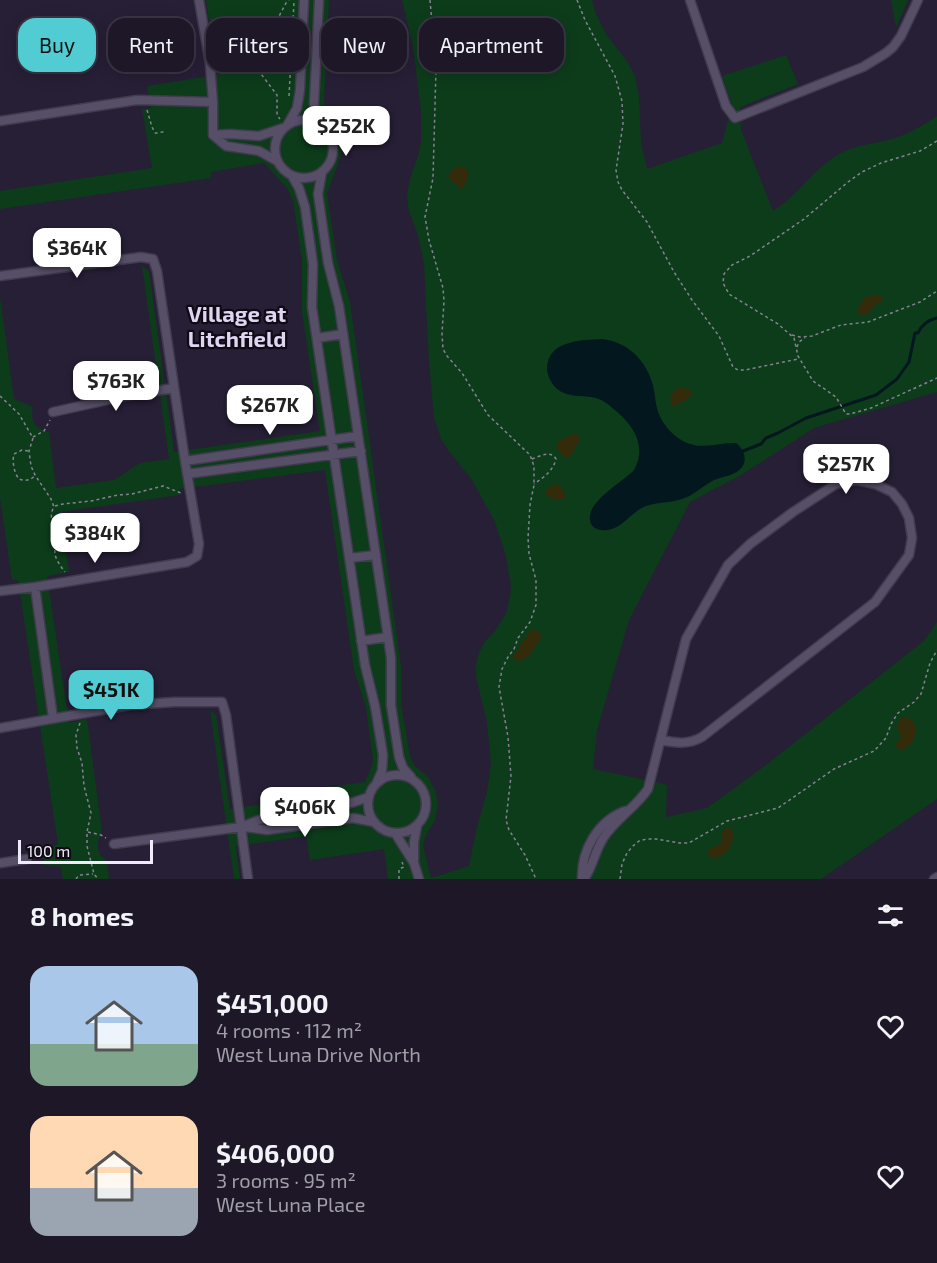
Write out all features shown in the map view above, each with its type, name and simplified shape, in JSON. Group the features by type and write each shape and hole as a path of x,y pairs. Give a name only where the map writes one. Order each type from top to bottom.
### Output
{"street":[{"path":"199,0 210,64 213,135 226,146 259,151 277,161 286,172 299,178 308,178 322,172 329,165 333,156 332,138 327,130 312,120 296,121 259,136 213,135"},
{"path":"277,161 275,143 278,135 297,108 300,90 304,0"},
{"path":"319,0 314,104 319,124"},
{"path":"690,0 726,106 735,118 863,67 886,53 901,36 918,0"},
{"path":"0,121 122,102 146,100 213,102"},
{"path":"322,172 318,194 328,263 339,306 388,637 391,658 391,705 399,757 403,768 419,783 427,800 427,809 417,826 414,863"},
{"path":"292,176 299,188 305,207 313,264 312,307 361,641 383,755 382,771 369,797 368,806 374,822"},
{"path":"0,276 141,257 153,259 157,270 199,544 197,556 187,562 0,591"},
{"path":"317,338 343,334"},
{"path":"53,412 174,388"},
{"path":"185,461 358,436"},
{"path":"187,474 361,451"},
{"path":"583,879 582,869 591,851 595,835 615,815 628,810 641,799 648,789 686,639 728,564 767,531 836,484 856,480 875,484 892,492 902,504 909,518 912,538 909,555 875,602 696,741 682,744 661,740"},
{"path":"349,558 376,555"},
{"path":"35,587 53,718"},
{"path":"361,641 388,637"},
{"path":"0,728 130,705 222,702 226,715 248,879"},
{"path":"377,782 393,774 411,777"},
{"path":"114,844 241,827 267,817 369,797"},
{"path":"241,827 267,830 353,818 374,822 387,831 395,833 403,833 417,826"},
{"path":"395,833 414,863 419,879"},
{"path":"0,863 27,859"}],"path":[{"path":"278,18 285,3 289,0"},
{"path":"289,100 294,0"},
{"path":"430,0 436,69 433,178 425,217 443,288 443,349 462,373 488,415 532,459 534,471 528,538 536,580 536,605 530,622 518,638 502,669 500,687 508,737 511,776 506,820 509,830 525,855 536,879"},
{"path":"577,0 615,76 622,101 623,124 616,170 622,190 647,222 686,291 719,336 733,367 745,370 800,359"},
{"path":"260,72 277,95 277,115 280,119 283,113"},
{"path":"146,100 147,114 153,130 158,133 166,131"},
{"path":"807,337 795,337 729,294 723,283 726,271 804,219 868,168 920,151 937,141"},
{"path":"796,348 800,340 807,337 841,325 868,322 916,304 937,291"},
{"path":"789,333 794,338 800,359 813,381 833,395 846,414 871,408 937,378"},
{"path":"0,396 19,414 33,438"},
{"path":"53,412 44,431 33,438 29,451 35,475 54,507"},
{"path":"29,451 22,450 14,454 15,472 19,479 24,481 30,480 35,475"},
{"path":"532,459 550,454 556,459 552,470 534,484"},
{"path":"67,582 66,574 58,562 55,551 56,535 51,517 54,507 59,504 132,494 163,486 181,493 190,492"},
{"path":"620,879 622,864 627,853 639,841 647,838 689,843 727,821 778,808 834,769 873,751 886,738 898,713 921,694 930,663 937,650"},
{"path":"80,714 76,742 91,813 87,846 94,874 98,879"},
{"path":"87,832 101,835 114,844"},
{"path":"76,879 79,876 94,874"}],"green space":[{"path":"206,0 329,0 328,18 321,18 321,72 325,72 324,102 326,112 338,130 342,143 341,156 327,193 337,260 350,302 401,666 401,704 410,756 414,765 428,777 436,792 438,804 435,820 425,837 423,846 431,878 469,866 487,792 491,763 487,722 476,677 476,666 484,643 506,614 511,586 506,556 495,522 472,480 441,439 434,417 424,264 407,196 421,141 421,111 413,47 402,0 592,0 606,34 635,76 639,97 641,143 647,169 722,143 732,105 722,76 786,55 798,84 740,107 741,130 773,211 790,198 821,167 839,154 898,137 937,116 937,392 814,428 741,475 690,502 629,620 597,730 593,769 667,785 666,817 707,808 766,765 924,641 937,622 937,799 821,879 388,879 384,849 310,860 306,836 236,846 240,879 234,879 210,710 216,715 230,809 301,798 300,791 365,782 373,760 366,707 354,670 325,470 179,489 180,495 60,512 69,572 47,576 69,723 87,719 102,831 98,849 107,861 109,879 63,879 61,867 43,865 44,859 41,853 58,844 18,580 12,580 0,498 0,297 14,399 33,407 34,424 49,432 56,488 114,480 140,463 169,459 142,266 149,271 174,452 320,431 302,312 302,261 293,200 287,188 264,163 211,172 211,178 0,209 0,191 152,168 142,109 151,108 147,86 217,75 217,72 309,72 309,18 209,18"},
{"path":"891,0 908,0 896,28"}],"sand":[{"path":"460,166 466,168 469,173 461,189 448,176 452,169"},
{"path":"879,295 883,300 874,305 871,312 863,315 857,313 865,297"},
{"path":"680,387 691,390 692,395 673,406 670,400 671,395"},
{"path":"575,433 580,439 569,458 566,458 558,450 557,442"},
{"path":"556,484 564,491 565,498 561,500 545,495 545,491"},
{"path":"535,629 540,633 541,638 529,656 520,661 514,660 513,655 519,649 521,642 529,632"},
{"path":"904,717 910,719 914,724 915,735 909,746 898,750 896,744 901,736 898,725"},
{"path":"728,826 733,836 730,848 721,856 711,857 708,854 709,849 721,844 721,833"}],"water":[{"path":"602,339 628,348 641,360 653,385 659,414 674,435 684,442 696,445 736,443 745,457 744,464 736,472 714,480 687,497 646,506 613,529 605,530 592,526 591,513 594,506 607,492 634,470 638,461 639,445 633,430 613,408 596,398 570,395 560,391 552,384 547,368 553,352 567,343"}],"waterway":[{"path":"743,451 761,444 766,438 806,418 876,395 897,379 909,362 915,333 918,333 926,323 937,318"}],"district":[{"name":"Village at Litchfield","path":"237,326"}]}
